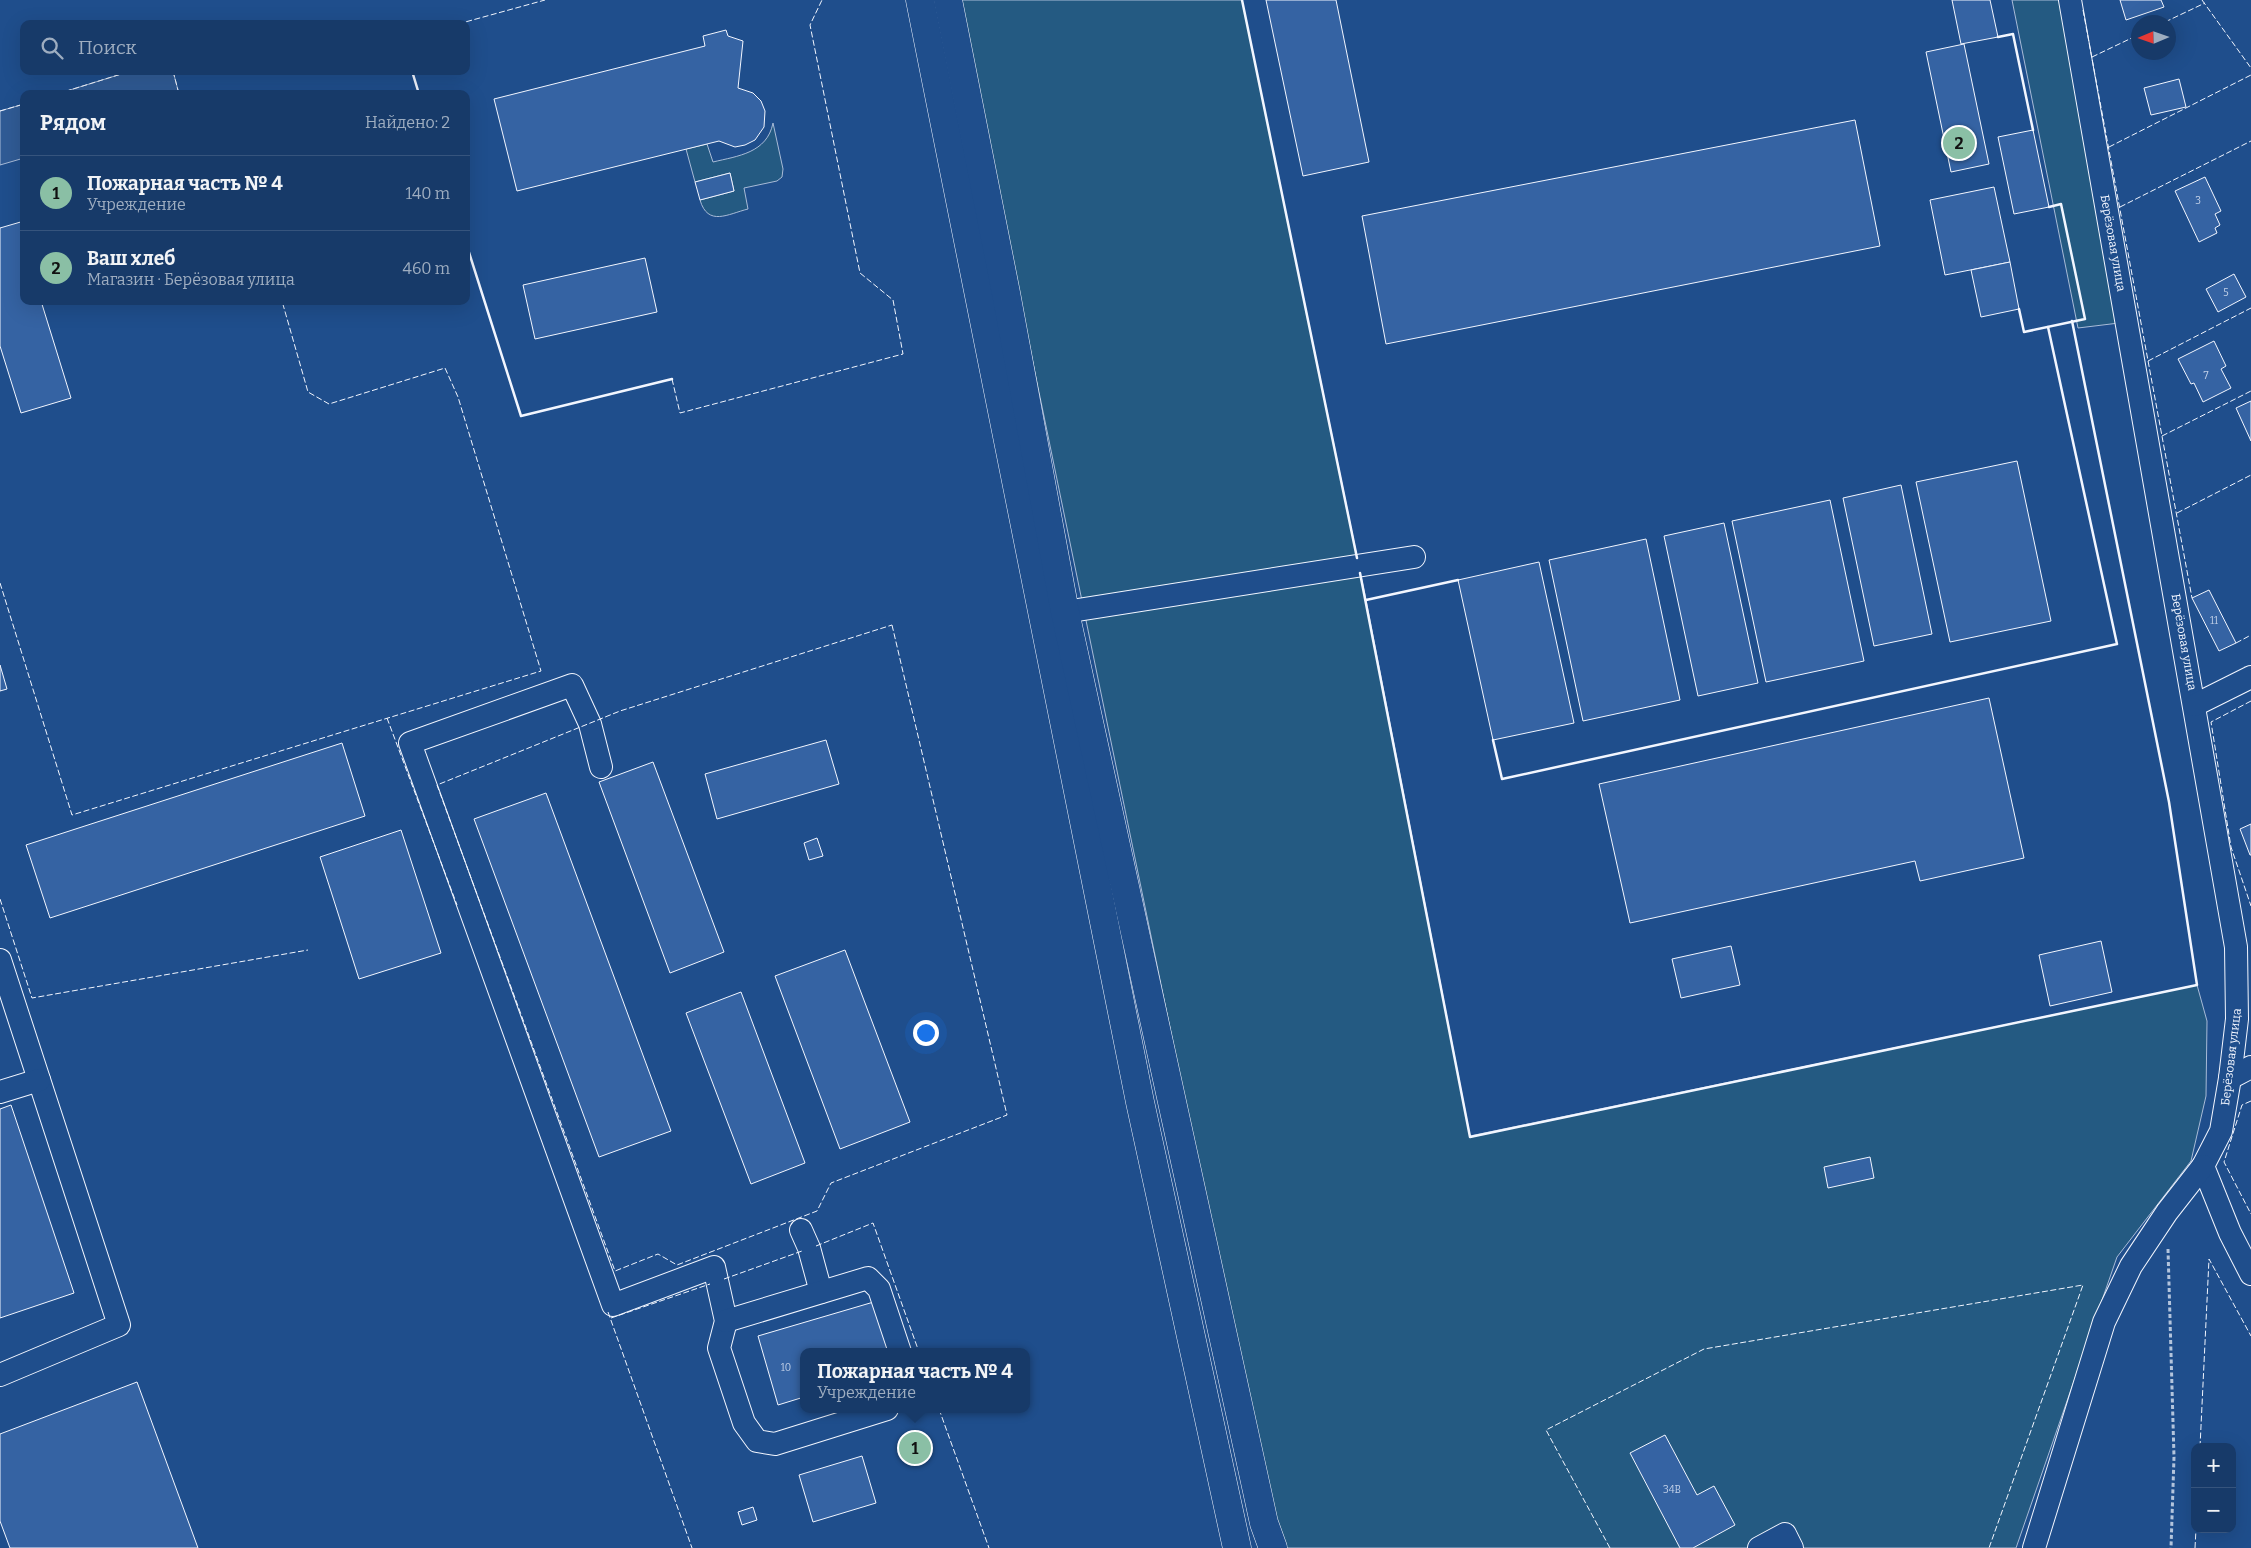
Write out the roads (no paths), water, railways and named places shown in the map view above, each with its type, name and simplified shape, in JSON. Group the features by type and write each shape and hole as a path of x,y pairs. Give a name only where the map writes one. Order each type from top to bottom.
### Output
{"main road":[{"path":"920,0 1140,1102 1237,1548"},
{"path":"948,0 1006,293 1065,612 1264,1523 1273,1548"}],"street":[{"name":"Берёзовая улица","path":"2034,1548 2104,1322 2131,1266 2166,1212 2203,1166 2221,1131 2237,1019 2236,947 2070,0"},
{"path":"1065,612 1414,556"},
{"path":"2195,705 2251,676"},
{"path":"601,767 590,724 572,685 410,743 613,1305 714,1267 726,1321 719,1348 744,1423 757,1441 775,1444 874,1413"},
{"path":"0,960 119,1326 0,1375"},
{"path":"2230,1078 2251,1067"},
{"path":"0,1092 39,1080"},
{"path":"2203,1166 2230,1234 2251,1274"},
{"path":"801,1230 809,1248 820,1292"},
{"path":"726,1321 868,1278 879,1289 899,1348"},
{"path":"1759,1548 1785,1534 1792,1548"}],"place":[{"name":"Ваш хлеб","path":"1959,143"},
{"name":"Пожарная часть № 4","path":"915,1448"}]}
